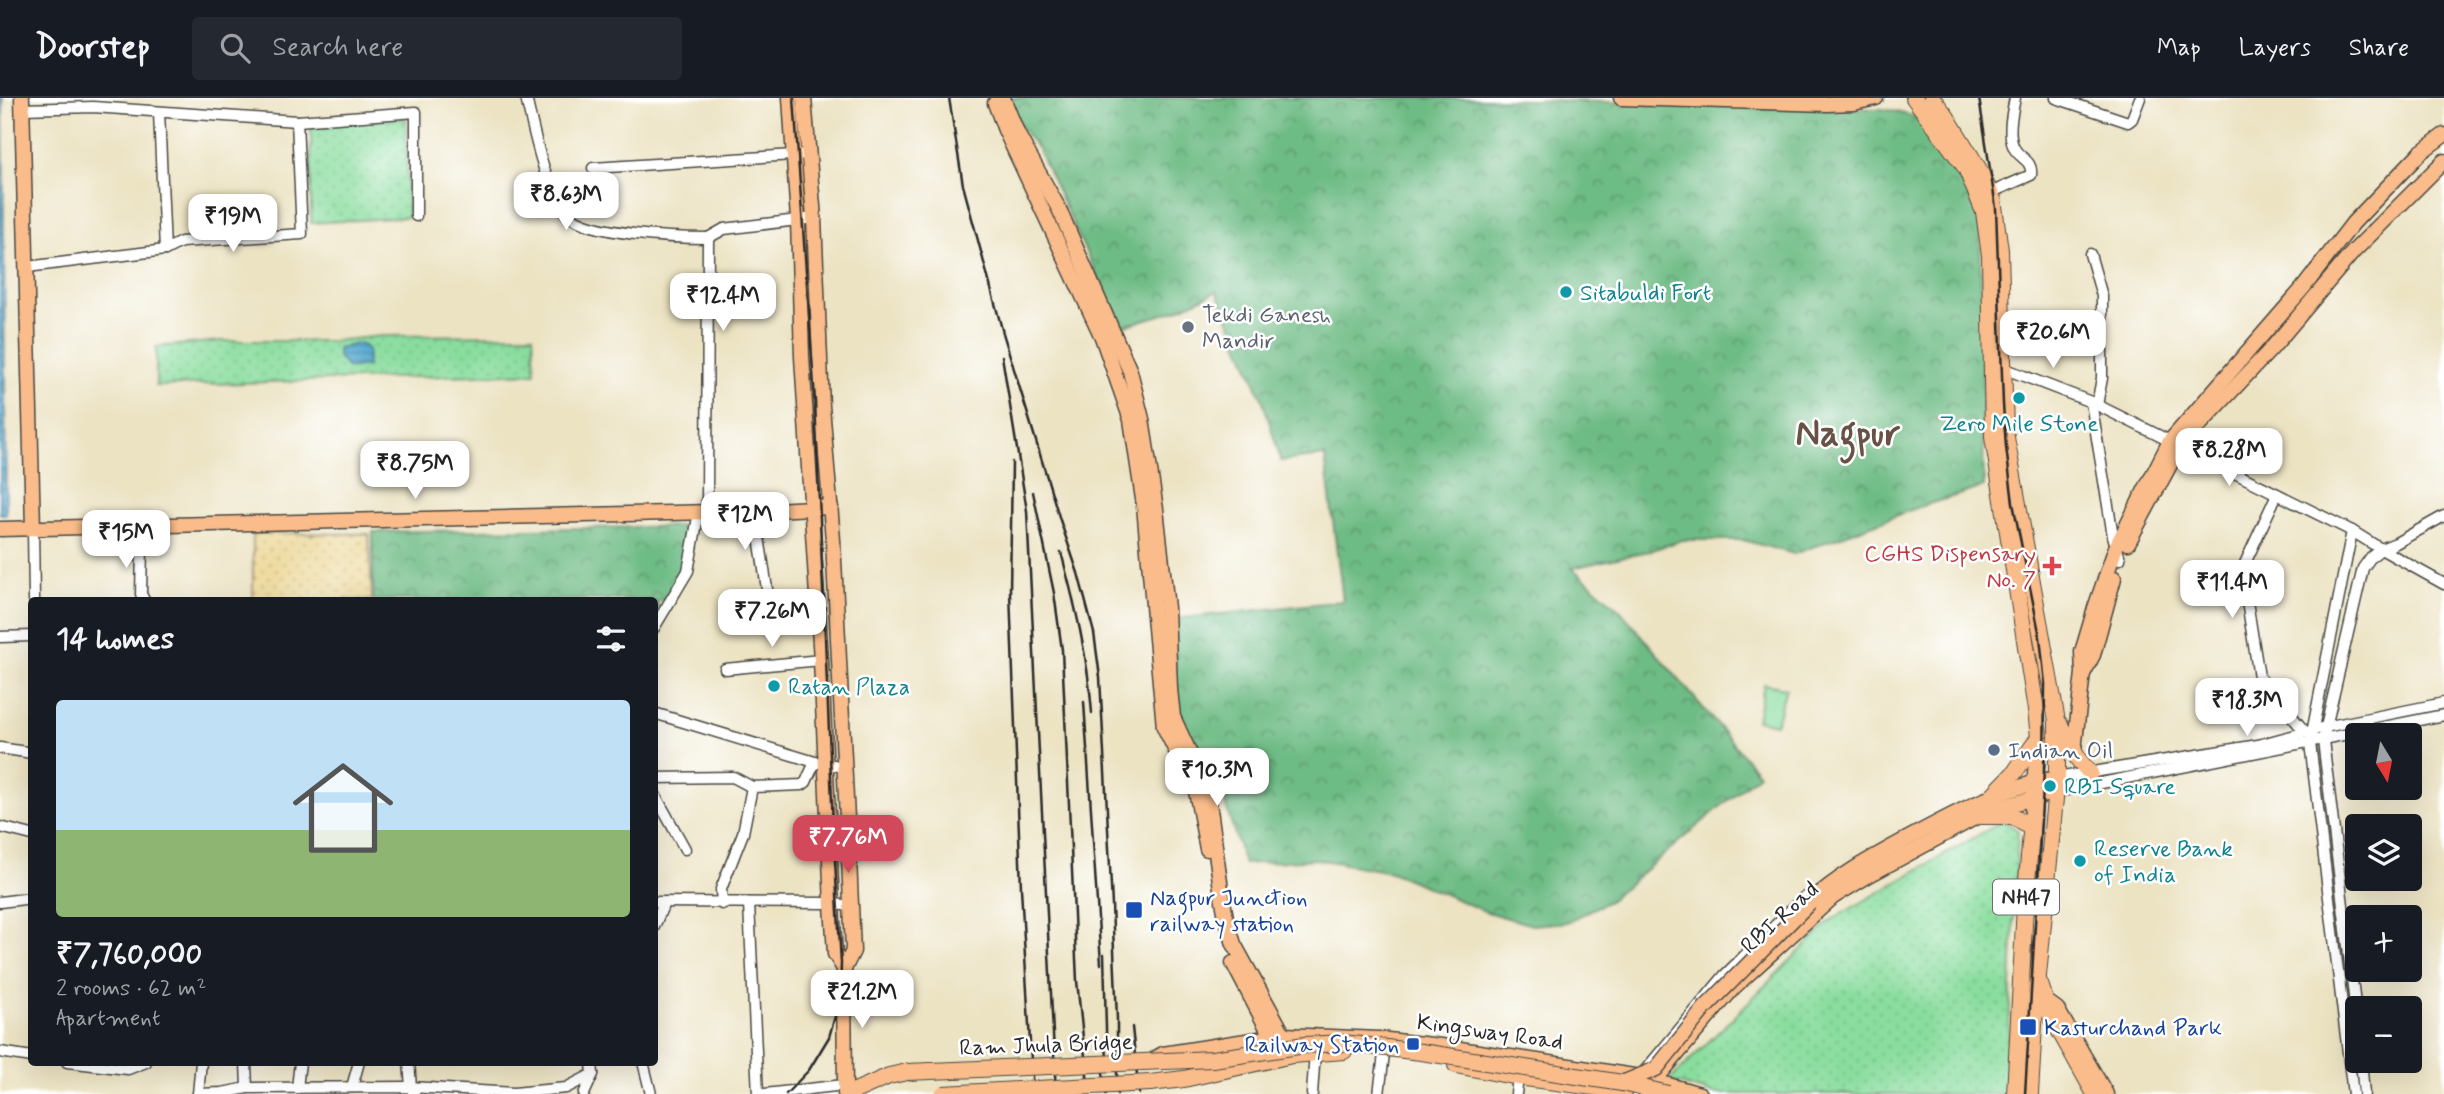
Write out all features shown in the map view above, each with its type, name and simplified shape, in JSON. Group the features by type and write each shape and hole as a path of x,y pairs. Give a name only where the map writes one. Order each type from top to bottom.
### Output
{"highway":[{"path":"1914,98 1966,168 1984,212 1990,256 1993,438 2036,710 2039,737 2035,790"},
{"path":"1932,98 1946,116 1993,199 2000,250 2005,432 2057,721 2057,785"},
{"path":"2057,721 2090,773"},
{"path":"1993,795 2015,772 2039,737"},
{"name":"NH47","path":"2039,994 2057,785"},
{"name":"NH47","path":"2020,996 2035,790"},
{"path":"1978,816 2013,816 2031,828"},
{"path":"2015,1094 2020,996 2039,994"},
{"path":"2039,994 2087,1094"},
{"path":"2030,1094 2039,994"},
{"path":"2055,1031 2095,1094"},
{"name":"Ram Jhula Bridge","path":"846,1091 907,1072 1213,1059 1305,1045 1343,1043 1421,1052 1634,1092"},
{"name":"Ram Jhula Bridge","path":"943,1094 1150,1083 1315,1052 1342,1051 1384,1054 1518,1077 1634,1092"},
{"path":"1634,1092 1668,1094"}],"main road":[{"path":"790,98 798,121 801,155 814,218 822,406 831,507 853,951 844,969 846,1091"},
{"path":"798,121 804,98"},
{"path":"993,98 1005,130 1102,337 1131,420 1144,506 1164,727 1195,791 1222,937 1275,1032"},
{"path":"1003,98 1018,135 1059,209 1130,371 1145,438 1157,521 1167,608 1173,717 1202,780 1209,802 1226,918 1234,944 1275,1032 1278,1059"},
{"path":"1620,98 1854,103 1876,98"},
{"path":"23,104 33,528"},
{"path":"2074,750 2084,673 2093,655 2118,553 2175,444 2353,223 2421,152 2444,135"},
{"path":"801,155 798,220 810,508 821,660 820,763 835,954 844,969"},
{"path":"2175,444 2278,341 2353,252 2444,161"},
{"path":"2267,329 2278,341"},
{"path":"804,391 822,390"},
{"path":"0,529 831,507"},
{"path":"1634,1092 1705,1008 1822,891 1860,865 1971,804 1993,795 2057,785"},
{"name":"RBI Road","path":"1634,1092 1655,1081 1734,987 1833,897 1978,816 2035,790"},
{"path":"2039,994 2057,1009 2106,1094"},
{"name":"Kingsway Road","path":"1145,1063 1163,1054 1248,1041 1275,1032 1441,1046 1640,1077 1700,1094"}],"street":[{"path":"526,98 548,179 556,198 567,215 593,227 679,238 708,238 724,229 814,218"},
{"path":"1990,193 2031,174 2029,162 2015,150 2011,139 2015,98"},
{"path":"2056,98 2128,122 2133,119 2140,98"},
{"path":"23,104 297,121 416,112 416,216"},
{"path":"159,112 165,250"},
{"path":"27,267 165,250 181,242 302,234 297,121"},
{"path":"593,168 801,155"},
{"path":"658,621 688,571 703,512 708,238"},
{"path":"2090,254 2102,296 2102,378 2094,404 2118,553"},
{"path":"2003,368 2094,404 2353,531 2444,584"},
{"path":"2277,494 2242,570 2249,627 2259,677 2323,740 2354,996"},
{"path":"755,511 767,589"},
{"path":"2314,733 2363,568 2371,556 2381,549 2444,516"},
{"path":"138,525 142,545 143,597"},
{"path":"33,528 34,597"},
{"path":"2353,531 2314,733 2353,1094"},
{"path":"0,637 28,636"},
{"path":"725,669 821,660"},
{"path":"2057,785 2096,782 2444,703"},
{"path":"658,714 820,763 845,767"},
{"path":"2323,740 2444,715"},
{"path":"2057,785 2090,773 2314,733"},
{"path":"0,748 28,753"},
{"path":"658,778 733,777 752,788 802,785 820,763"},
{"path":"722,904 721,889 743,834 752,788"},
{"path":"658,800 685,849"},
{"path":"0,827 28,834"},
{"path":"1634,1092 1640,1077 1725,975 1803,898 1822,891"},
{"path":"0,900 28,898"},
{"path":"659,903 851,906"},
{"path":"749,904 758,1094"},
{"path":"0,1052 28,1056"},
{"path":"1312,1094 1315,1052"},
{"path":"1378,1094 1384,1054"},
{"path":"106,1066 128,1069 136,1066"},
{"path":"201,1066 198,1094 247,1088 305,1090 352,1087 514,1093 566,1088 593,1068"},
{"path":"246,1066 247,1088"},
{"path":"301,1066 305,1090"},
{"path":"352,1087 358,1066"},
{"path":"409,1066 412,1090"},
{"path":"644,1066 651,1094"},
{"path":"584,1094 593,1068"},
{"path":"2362,1073 2364,1094"},
{"path":"1516,1094 1518,1077"},
{"path":"765,1094 846,1091"}],"green space":[{"path":"1005,98 1443,98 1883,109 1913,116 1941,133 1960,165 1980,222 1984,487 1919,507 1794,554 1743,540 1682,540 1649,551 1572,568 1619,609 1759,774 1609,901 1567,922 1532,925 1487,912 1391,872 1316,859 1244,864 1218,780 1186,731 1176,706 1175,619 1343,601 1325,456 1281,461 1263,401 1217,291 1176,310 1121,327 1038,149 1014,119"},
{"path":"406,118 408,217 311,223 311,125"},
{"path":"533,335 535,373 156,386 156,347 221,341 332,341 381,336"},
{"path":"692,526 684,565 666,599 658,601 658,597 373,597 373,532"},
{"path":"1764,684 1786,688 1776,724 1757,720"},
{"name":"Kasturchand Park","path":"2003,821 2018,830 2006,1094 1715,1094 1669,1081 1831,920"}],"sand":[{"path":"253,533 369,534 372,597 253,597"}],"water":[{"path":"0,98 3,98 6,514 0,514"},
{"path":"361,343 368,350 367,366 348,369 338,357 338,348"}],"railway":[{"path":"786,1094 809,1070 829,1037 840,999 841,963 815,401 794,98"},
{"path":"949,98 963,185 1003,333 1078,573 1094,633 1100,677 1112,905 1117,1094"},
{"path":"1979,98 1996,208 2006,447 2013,503 2040,637 2045,684 2044,771 2025,1094"},
{"path":"1002,356 1027,511 1056,1094"},
{"path":"1012,462 1010,592 1021,888 1033,1094"},
{"path":"1033,492 1054,593 1062,650 1077,981 1089,1094"},
{"path":"1061,552 1084,651 1092,713"},
{"path":"1084,702 1101,964"},
{"path":"1104,954 1107,1066"},
{"path":"1132,1027 1139,1094"},
{"path":"1101,1058 1106,1094"}],"place":[{"name":"Sitabuldi Fort","path":"1566,292"},
{"name":"Tekdi Ganesh Mandir","path":"1188,327"},
{"name":"Zero Mile Stone","path":"2019,398"},
{"name":"CGHS Dispensary No. 7","path":"2052,566"},
{"name":"Ratan Plaza","path":"774,686"},
{"name":"Indian Oil","path":"1994,750"},
{"name":"RBI Square","path":"2050,786"},
{"name":"Reserve Bank of India","path":"2080,861"},
{"name":"Nagpur Junction railway station","path":"1134,910"},
{"name":"Kasturchand Park","path":"2028,1027"},
{"name":"Railway Station","path":"1413,1044"}],"district":[{"name":"Nagpur","path":"1848,432"}]}
